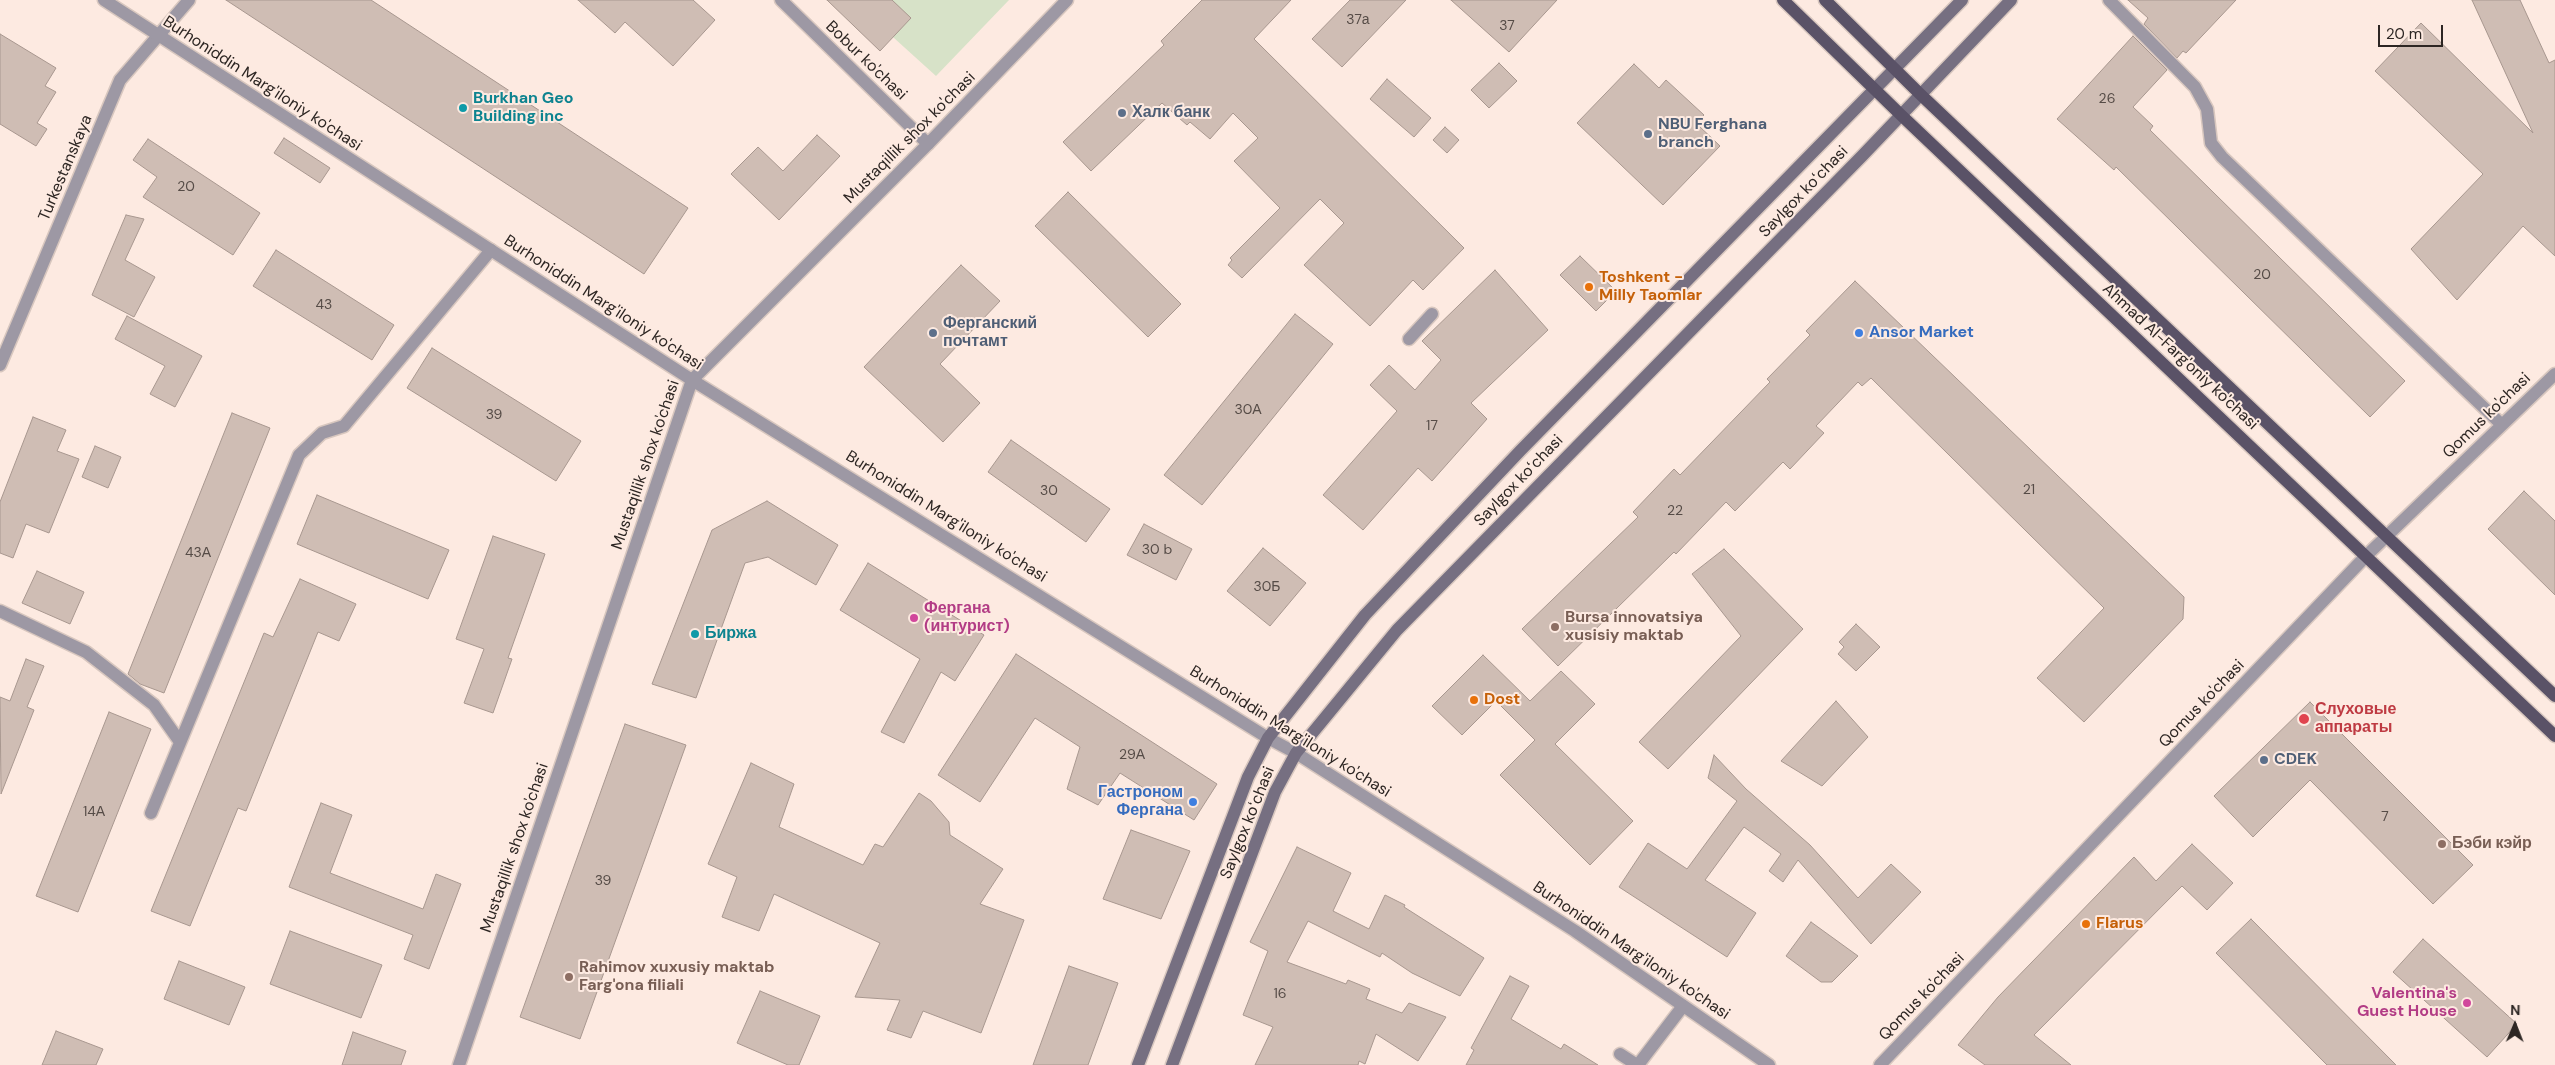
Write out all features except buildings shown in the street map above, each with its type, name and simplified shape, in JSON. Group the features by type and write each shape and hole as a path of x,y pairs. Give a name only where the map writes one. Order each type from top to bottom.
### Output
{"main road":[{"name":"Ahmad Al-Farg'oniy ko'chasi","path":"1783,0 1901,115 2367,555 2555,736"},
{"name":"Ahmad Al-Farg'oniy ko'chasi","path":"1825,0 1920,94 2555,696"},
{"name":"Saylgox koʻchasi","path":"1138,1065 1248,777 1268,738 1372,608 1520,451 1962,0"},
{"name":"Saylgox koʻchasi","path":"1172,1065 1275,792 1296,753 1396,630 1901,115 2011,0"}],"street":[{"name":"Burhoniddin Marg'iloniy ko'chasi","path":"104,0 692,380 1268,738 1296,753 1575,931 1769,1065"},
{"name":"Turkestanskaya","path":"0,365 120,80 189,0"},
{"name":"Bobur ko'chasi","path":"781,0 928,144"},
{"name":"Mustaqillik shox ko'chasi","path":"459,1065 692,380 928,144 1067,0"},
{"path":"2108,0 2195,87 2207,109 2211,144 2222,157 2502,425"},
{"path":"151,812 299,455 322,433 344,426 491,250"},
{"path":"1409,339 1432,314"},
{"name":"Qomus ko'chasi","path":"1880,1065 2367,555 2555,374"},
{"path":"0,611 86,652 154,705 180,742"},
{"path":"1620,1054 1638,1065 1683,1006"}],"green space":[{"path":"852,0 1009,0 936,76"}],"place":[{"name":"Burkhan Geo Building inc","path":"463,108"},
{"name":"Халк банк","path":"1122,113"},
{"name":"NBU Ferghana branch","path":"1648,134"},
{"name":"Toshkent - Milly Taomlar","path":"1589,287"},
{"name":"Ферганский почтамт","path":"933,333"},
{"name":"Ansor Market","path":"1859,333"},
{"name":"Фергана (интурист)","path":"914,618"},
{"name":"Bursa innovatsiya xusisiy maktab","path":"1555,627"},
{"name":"Биржа","path":"695,634"},
{"name":"Dost","path":"1474,700"},
{"name":"Слуховые аппараты","path":"2304,719"},
{"name":"CDEK","path":"2264,760"},
{"name":"Гастроном Фергана","path":"1193,802"},
{"name":"Бэби кэйр","path":"2442,844"},
{"name":"Flarus","path":"2086,924"},
{"name":"Rahimov xuxusiy maktab Farg'ona filiali","path":"569,977"},
{"name":"Valentina's Guest House","path":"2467,1003"}]}
